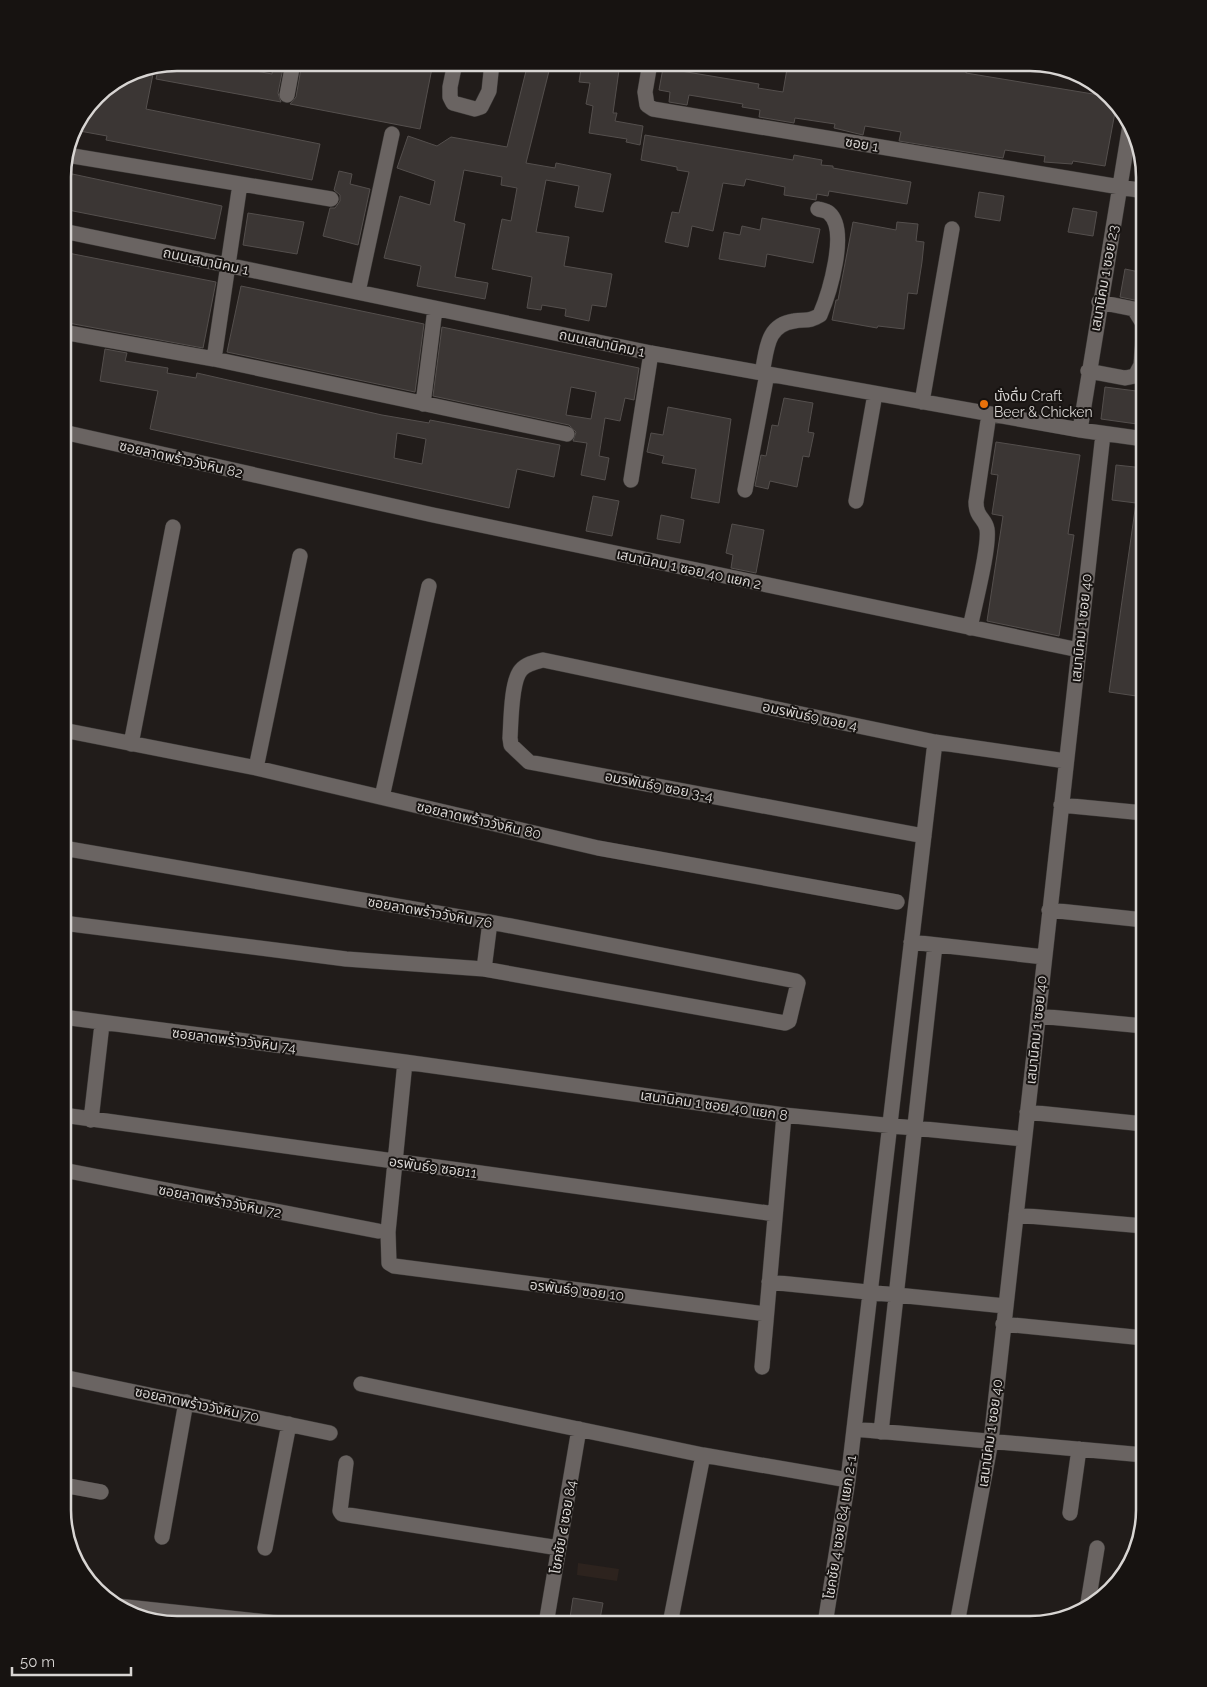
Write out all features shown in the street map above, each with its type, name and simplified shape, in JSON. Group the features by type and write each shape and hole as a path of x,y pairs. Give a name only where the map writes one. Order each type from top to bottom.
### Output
{"street":[{"path":"286,95 291,71"},
{"path":"454,71 450,97 453,104 475,109 482,107 489,91 491,71"},
{"name":"ซอย 1","path":"649,71 645,92 647,105 653,109 1120,188"},
{"path":"358,292 392,134"},
{"name":"เสนานิคม 1 ซอย 23","path":"1080,430 1099,302 1128,137"},
{"path":"73,156 331,199"},
{"path":"214,359 240,184"},
{"path":"1120,188 1136,191"},
{"path":"745,490 772,331 782,323 796,320 809,321 820,315 826,300 839,241 836,221 828,212 818,209"},
{"path":"922,402 952,229"},
{"name":"ถนนเสนานิคม 1","path":"71,233 651,353 1080,430 1136,438"},
{"path":"1099,302 1134,309 1136,312"},
{"path":"423,404 435,308"},
{"path":"71,333 214,359 567,434"},
{"path":"631,480 651,353"},
{"path":"1088,371 1125,378 1136,374"},
{"path":"856,501 875,394"},
{"path":"970,628 987,543 987,528 976,512 976,502 989,414"},
{"name":"ซอยลาดพร้าววังหิน 82","path":"71,434 300,486"},
{"name":"เสนานิคม 1 ซอย 40","path":"958,1616 990,1441 1103,434"},
{"name":"เสนานิคม 1 ซอย 40 แยก 2","path":"300,486 1079,650"},
{"path":"131,744 172,527"},
{"path":"256,768 300,556"},
{"path":"382,797 429,586"},
{"name":"อมรพันธ์9 ซอย 3-4","path":"555,662 543,660 531,663 521,670 516,680 510,738 511,745 529,762 924,836"},
{"name":"อมรพันธ์9 ซอย 4","path":"555,662 935,742 1066,761"},
{"name":"ซอยลาดพร้าววังหิน 80","path":"71,732 256,768 598,848 897,902"},
{"name":"โชคชัย 4 ซอย 84 แยก 2-1","path":"826,1616 848,1480 935,742"},
{"path":"1061,805 1136,812"},
{"name":"ซอยลาดพร้าววังหิน 76","path":"71,849 490,922 797,981 787,1023 484,969"},
{"path":"1049,910 1136,919"},
{"path":"71,924 346,960 484,969 490,922"},
{"path":"911,942 1044,957"},
{"path":"881,1432 935,945"},
{"path":"1038,1016 1136,1025"},
{"name":"ซอยลาดพร้าววังหิน 74","path":"71,1019 405,1062"},
{"path":"91,1120 102,1024"},
{"path":"396,1162 405,1062"},
{"name":"เสนานิคม 1 ซอย 40 แยก 8","path":"405,1062 784,1115 890,1124 1024,1139"},
{"path":"1027,1112 1136,1123"},
{"path":"762,1367 784,1115"},
{"name":"อรพันธ์9 ซอย11","path":"71,1116 775,1214"},
{"name":"อรพันธ์9 ซอย 10","path":"396,1162 388,1232 389,1263 394,1266 766,1314"},
{"name":"ซอยลาดพร้าววังหิน 72","path":"71,1172 378,1232"},
{"path":"1016,1215 1136,1225"},
{"path":"769,1282 1006,1306"},
{"path":"1003,1324 1136,1337"},
{"name":"ซอยลาดพร้าววังหิน 70","path":"71,1379 330,1433"},
{"path":"360,1384 703,1455 848,1480"},
{"path":"162,1537 186,1402"},
{"path":"265,1548 289,1424"},
{"name":"โชคชัย ๔ ซอย 84","path":"547,1616 579,1429"},
{"path":"854,1429 1136,1454"},
{"path":"1070,1513 1079,1449"},
{"path":"672,1616 703,1455"},
{"path":"346,1463 340,1511 342,1514 559,1548"},
{"path":"71,1487 101,1492"},
{"path":"1089,1597 1097,1548"},
{"path":"139,1608 211,1616"}],"shaded area":[{"path":"578,1563 619,1569 617,1581 577,1575"}],"building":[{"path":"171,71 256,71 272,74 272,71 282,71 278,93 281,102 156,79 157,73"},
{"path":"301,71 431,71 420,129 290,104 296,97"},
{"path":"526,71 549,71 526,163 555,168 556,163 611,174 603,212 575,207 579,186 546,180 536,232 569,237 564,266 612,274 606,307 592,305 589,321 565,316 566,309 542,305 541,310 527,308 532,277 492,269 502,219 511,221 517,188 501,185 502,177 464,170 454,221 465,224 455,277 488,283 485,299 417,286 421,266 384,258 400,196 430,205 435,181 397,168 408,136 437,146 451,137 507,147"},
{"path":"581,71 619,71 613,113 617,113 615,121 643,126 640,145 626,142 627,139 589,133 593,106 586,104 590,83 579,82"},
{"path":"662,71 681,71 759,84 758,88 783,92 787,71 966,71 966,73 1096,94 1115,114 1105,166 1073,161 1072,164 1044,162 1045,156 1005,150 1003,158 899,141 901,132 865,126 863,135 834,128 835,124 795,118 794,123 759,117 760,110 742,107 743,104 689,95 687,105 669,102 670,92 659,90"},
{"path":"153,74 146,109 320,144 312,180 106,140 107,136 82,131 93,113 119,89 137,79"},
{"path":"645,135 793,160 794,155 822,160 821,165 833,166 833,168 911,182 907,204 829,191 828,196 817,194 816,200 784,195 785,187 746,179 744,186 723,183 713,231 692,226 688,247 665,242 672,212 679,213 689,172 677,170 677,167 641,160"},
{"path":"339,171 352,174 350,184 370,189 358,245 323,236 330,208 335,208 340,201 340,195 334,190"},
{"path":"71,174 222,206 215,239 71,211"},
{"path":"979,192 1004,196 1000,221 975,217"},
{"path":"1073,208 1097,212 1093,236 1068,232"},
{"path":"248,213 304,222 297,254 243,245"},
{"path":"762,218 820,229 813,263 767,254 765,267 719,259 724,232 740,235 742,226 760,230"},
{"path":"853,222 896,230 897,222 918,224 916,241 924,242 922,262 917,294 908,293 904,329 878,326 877,328 832,320 836,300 838,300"},
{"path":"71,254 216,282 203,348 71,323"},
{"path":"1125,269 1136,271 1136,300 1120,297"},
{"path":"241,286 424,324 415,392 227,352"},
{"path":"442,327 639,368 634,400 625,398 620,421 605,418 599,456 609,458 605,480 581,475 587,443 573,441 576,432 569,425 433,396","holes":["571,387 596,392 591,419 566,415"]},
{"path":"105,349 127,353 125,361 168,368 167,373 196,378 197,373 382,415 429,423 430,420 560,445 554,477 517,469 509,508 150,429 158,391 100,381","holes":["397,433 426,439 422,464 394,458"]},
{"path":"1105,387 1136,391 1136,424 1101,419"},
{"path":"784,398 813,403 808,432 814,433 809,457 803,456 797,487 770,481 768,489 755,486 761,455 766,456 772,425 778,426"},
{"path":"668,407 731,419 719,503 691,498 696,469 662,463 664,456 647,452 651,433 663,435"},
{"path":"996,442 1080,455 1068,534 1074,535 1059,636 987,621 1003,516 992,514 998,475 991,474"},
{"path":"1116,465 1136,467 1136,503 1112,500"},
{"path":"593,496 619,501 612,536 586,531"},
{"path":"1136,503 1136,696 1109,692"},
{"path":"661,515 684,520 680,543 657,539"},
{"path":"732,524 764,530 756,573 731,568 733,555 726,553"},
{"path":"573,1598 603,1603 601,1616 570,1616"}],"place":[{"name":"นั่งดื่ม Craft Beer & Chicken","path":"984,404"}]}
